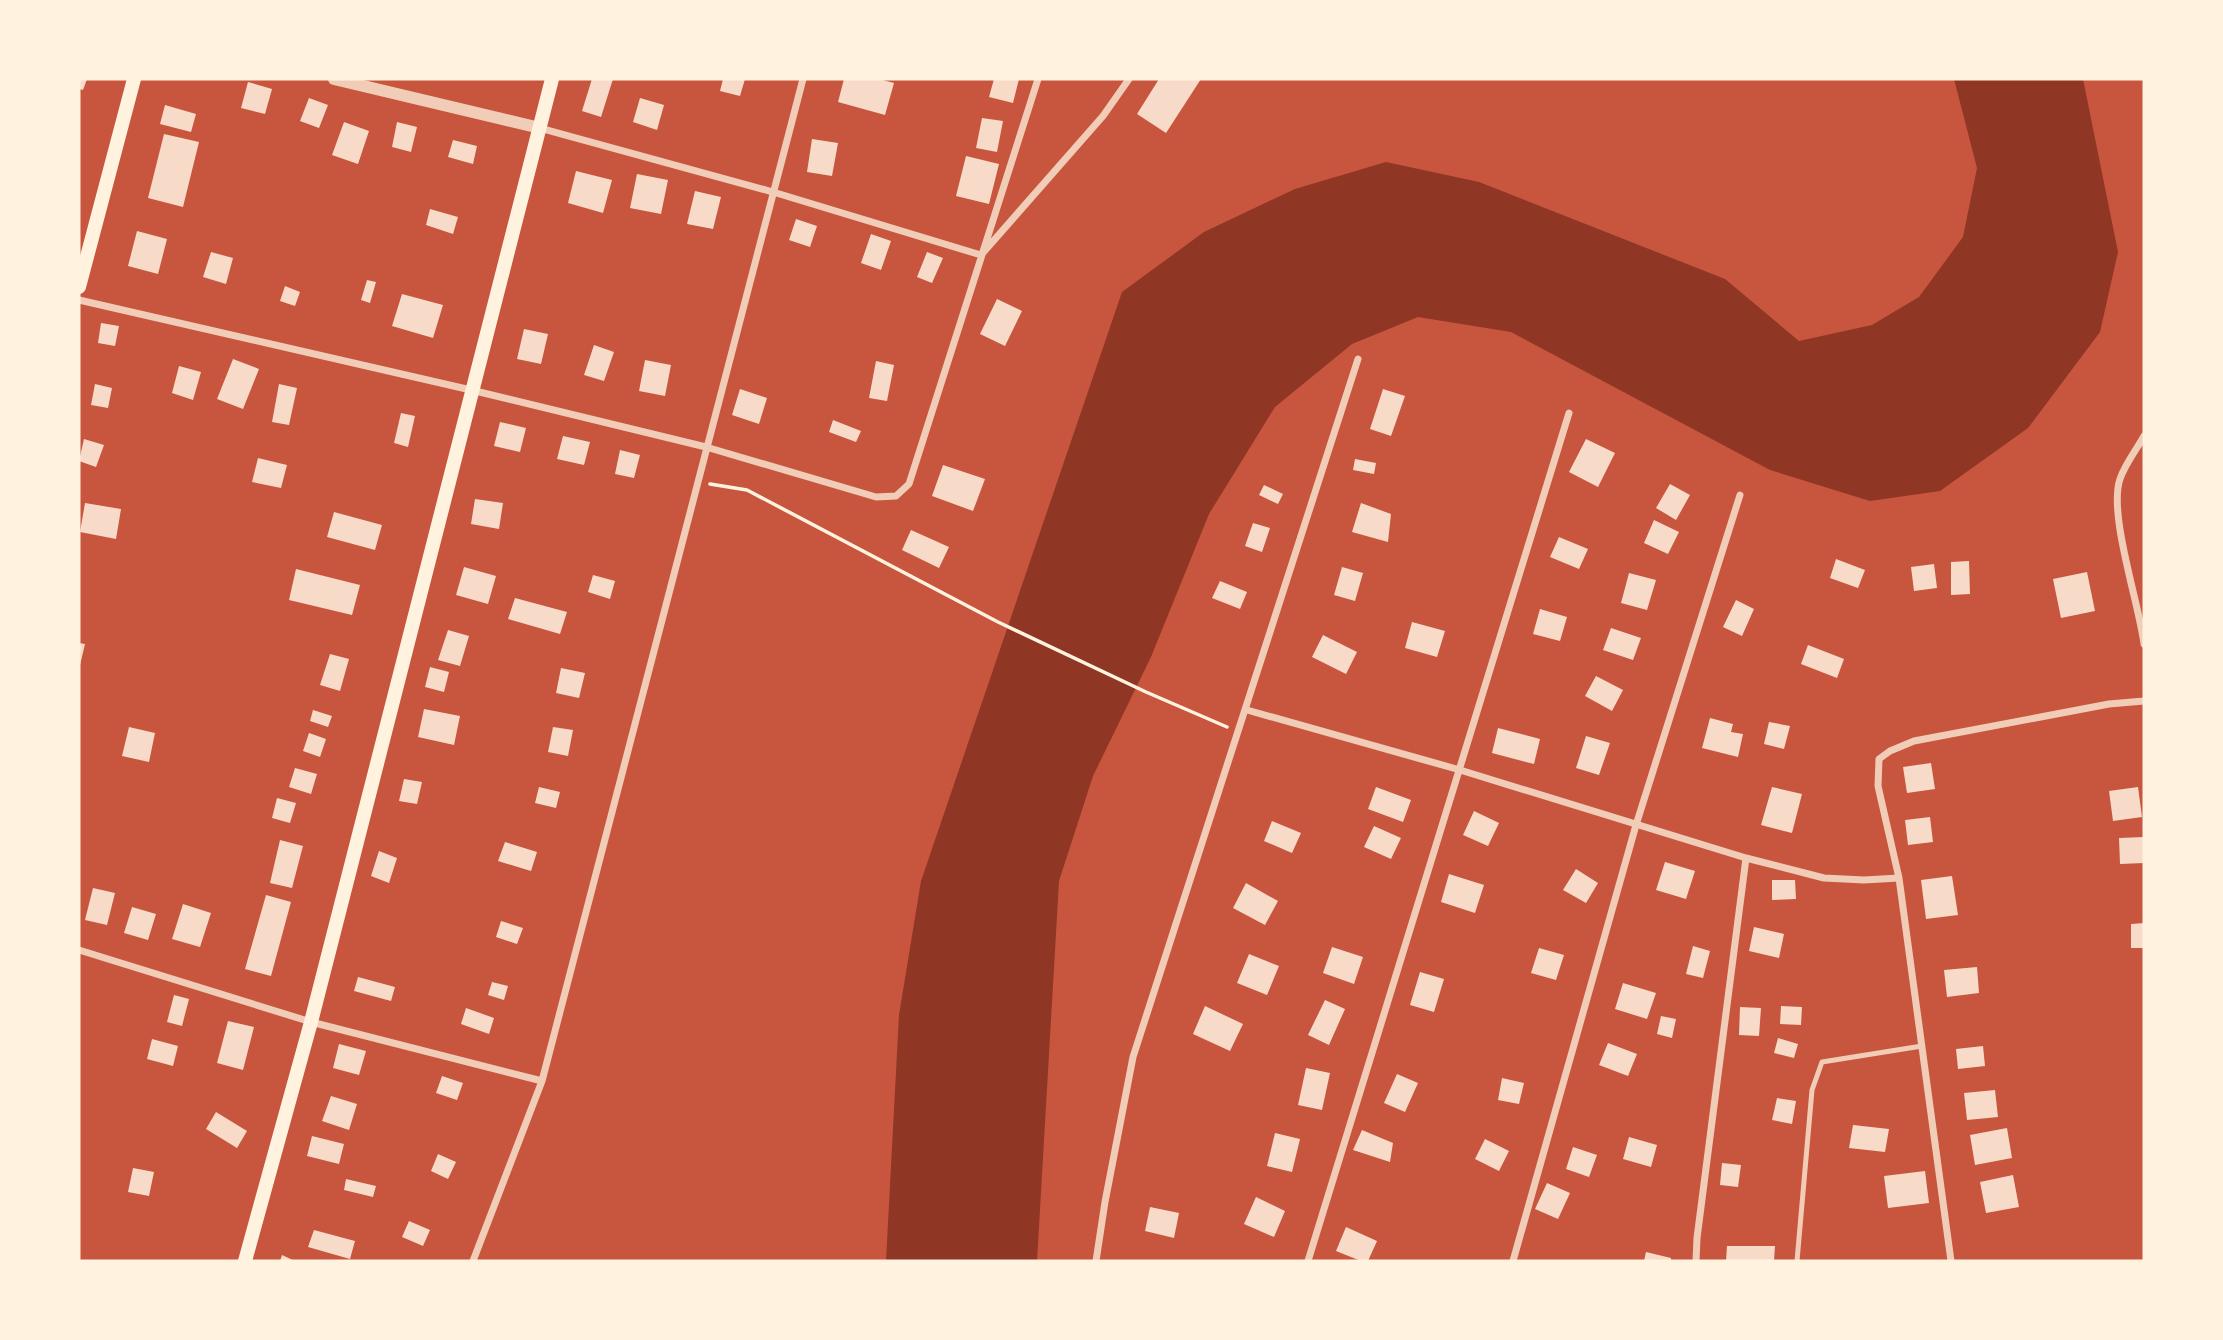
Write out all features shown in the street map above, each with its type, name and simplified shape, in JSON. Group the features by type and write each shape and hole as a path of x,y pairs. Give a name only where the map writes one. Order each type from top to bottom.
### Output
{"main road":[{"path":"79,288 134,79"},
{"path":"245,1261 311,1022 552,79"}],"street":[{"path":"334,79 540,128 774,192 982,255"},
{"path":"472,1261 542,1081 803,79"},
{"path":"79,300 706,447 876,497 896,496 909,484 1038,79"},
{"path":"982,255 1103,116 1129,79"},
{"path":"1096,1261 1133,1057 1358,359"},
{"path":"1308,1261 1569,413"},
{"path":"2144,436 2120,478 2117,497 2119,522 2143,625 2144,644"},
{"path":"1513,1261 1636,825 1740,495"},
{"path":"1951,1261 1899,878 1878,786 1879,759 1914,741 2109,704 2144,701"},
{"path":"1247,710 1460,770 1746,858 1824,878 1899,878"},
{"path":"1696,1261 1746,858"},
{"path":"79,950 311,1022 542,1081"}],"lane":[{"path":"1797,1261 1812,1090 1822,1062 1922,1046"}],"path":[{"path":"697,482 747,490 998,622 1238,732"}],"shaded area":[{"path":"1954,79 2083,79 2118,252 2100,332 2028,428 1940,491 1870,501 1770,470 1511,332 1418,317 1352,344 1275,407 1209,514 1151,657 1093,776 1059,881 1037,1261 886,1261 899,1015 921,881 1122,292 1204,232 1295,189 1386,162 1479,182 1725,279 1799,341 1872,325 1919,297 1963,237 1977,168"}],"building":[{"path":"79,79 87,79 83,90 79,89"},
{"path":"592,79 613,79 601,117 582,111"},
{"path":"723,79 745,79 740,96 720,91"},
{"path":"844,79 879,79 894,83 885,115 838,102"},
{"path":"994,79 1019,79 1013,103 989,97"},
{"path":"1159,79 1201,79 1166,133 1137,114"},
{"path":"248,82 272,89 265,114 241,108"},
{"path":"309,98 328,105 319,128 300,121"},
{"path":"640,98 664,105 657,130 633,122"},
{"path":"165,105 196,114 191,132 160,124"},
{"path":"982,118 1003,121 997,152 976,148"},
{"path":"344,122 369,131 358,164 332,155"},
{"path":"397,122 417,127 411,152 392,147"},
{"path":"164,134 199,142 183,207 148,198"},
{"path":"812,139 838,143 832,176 807,172"},
{"path":"453,140 477,146 473,164 448,157"},
{"path":"966,156 999,164 989,204 956,196"},
{"path":"576,171 612,180 603,213 568,203"},
{"path":"637,174 668,180 661,214 630,208"},
{"path":"695,191 721,197 713,229 687,224"},
{"path":"430,209 458,217 453,234 426,225"},
{"path":"796,219 817,226 810,247 789,240"},
{"path":"137,231 167,239 158,274 128,266"},
{"path":"871,234 891,241 881,270 861,263"},
{"path":"211,252 233,258 226,284 203,277"},
{"path":"927,252 943,258 932,283 917,277"},
{"path":"367,280 376,282 370,303 361,300"},
{"path":"285,286 300,292 295,306 280,301"},
{"path":"402,294 443,305 433,338 392,326"},
{"path":"997,299 1022,311 1005,346 980,334"},
{"path":"101,323 119,326 115,346 98,343"},
{"path":"524,329 548,334 541,364 517,359"},
{"path":"594,345 614,352 604,381 584,375"},
{"path":"233,359 259,369 243,409 217,399"},
{"path":"645,360 671,365 665,396 639,391"},
{"path":"876,361 894,365 887,401 869,398"},
{"path":"179,366 201,372 193,400 172,393"},
{"path":"95,384 112,388 108,408 91,405"},
{"path":"279,384 297,388 289,425 272,422"},
{"path":"740,389 767,398 759,424 732,415"},
{"path":"1383,389 1405,396 1391,436 1370,429"},
{"path":"401,413 415,416 408,447 394,443"},
{"path":"833,420 861,431 856,442 829,432"},
{"path":"500,422 526,428 520,452 494,446"},
{"path":"563,436 590,442 584,465 557,459"},
{"path":"84,439 104,445 96,467 79,461"},
{"path":"1586,439 1615,453 1598,487 1569,472"},
{"path":"620,450 640,455 634,478 615,474"},
{"path":"258,458 287,465 281,488 252,482"},
{"path":"1355,459 1376,463 1374,474 1353,470"},
{"path":"943,465 985,479 973,511 932,496"},
{"path":"1670,484 1690,495 1676,520 1656,508"},
{"path":"1264,485 1283,494 1278,504 1259,495"},
{"path":"475,499 503,503 499,529 471,524"},
{"path":"85,503 121,509 116,539 80,532"},
{"path":"1361,503 1391,514 1388,542 1352,532"},
{"path":"334,512 382,525 375,550 327,537"},
{"path":"1654,520 1679,532 1668,554 1644,543"},
{"path":"1253,523 1270,528 1262,552 1245,546"},
{"path":"911,530 949,547 939,568 902,550"},
{"path":"1559,537 1588,549 1579,569 1550,557"},
{"path":"1836,559 1865,570 1858,588 1830,578"},
{"path":"1969,561 1970,594 1951,595 1951,562"},
{"path":"1934,564 1937,588 1914,591 1911,567"},
{"path":"464,567 496,576 488,604 456,595"},
{"path":"1342,567 1363,573 1355,601 1334,595"},
{"path":"296,569 360,585 352,615 289,600"},
{"path":"2087,572 2095,611 2061,618 2053,579"},
{"path":"1629,573 1656,580 1647,610 1621,603"},
{"path":"593,575 615,581 610,599 588,592"},
{"path":"1220,581 1247,592 1240,609 1212,598"},
{"path":"515,598 567,612 560,634 508,619"},
{"path":"1736,600 1754,609 1742,636 1723,627"},
{"path":"1540,609 1567,617 1560,641 1533,634"},
{"path":"1412,622 1445,631 1437,657 1405,648"},
{"path":"1611,628 1641,638 1633,660 1603,650"},
{"path":"448,630 469,636 460,666 438,660"},
{"path":"1323,635 1357,652 1346,674 1312,657"},
{"path":"79,643 85,644 80,665 79,665"},
{"path":"1808,645 1844,659 1837,678 1801,664"},
{"path":"330,654 349,659 340,691 320,685"},
{"path":"430,667 449,672 444,692 425,687"},
{"path":"561,668 585,673 579,698 556,693"},
{"path":"1596,676 1623,690 1612,711 1585,696"},
{"path":"424,709 460,716 454,745 418,737"},
{"path":"313,710 332,716 328,727 310,721"},
{"path":"1710,718 1733,724 1731,732 1743,734 1738,757 1702,748"},
{"path":"1769,722 1790,726 1784,749 1764,744"},
{"path":"129,727 155,733 149,762 122,756"},
{"path":"553,727 573,730 568,756 548,752"},
{"path":"1498,728 1540,739 1534,764 1492,753"},
{"path":"309,733 326,739 320,757 303,751"},
{"path":"1586,736 1610,743 1599,775 1576,768"},
{"path":"1931,763 1935,789 1907,793 1903,767"},
{"path":"295,768 317,774 311,794 289,787"},
{"path":"404,779 422,782 417,804 399,801"},
{"path":"539,787 560,792 556,808 535,803"},
{"path":"1376,787 1411,800 1403,822 1368,809"},
{"path":"1772,787 1802,794 1792,833 1761,825"},
{"path":"2138,787 2142,817 2113,821 2109,791"},
{"path":"277,798 296,803 290,823 272,818"},
{"path":"1474,811 1499,823 1488,846 1463,835"},
{"path":"1930,817 1933,842 1908,845 1905,820"},
{"path":"1272,821 1301,833 1292,853 1264,841"},
{"path":"1374,826 1401,838 1391,859 1364,847"},
{"path":"2144,837 2144,863 2120,864 2119,838"},
{"path":"280,840 303,846 292,888 270,883"},
{"path":"505,842 537,852 531,871 498,861"},
{"path":"379,851 397,858 389,883 371,876"},
{"path":"1665,862 1695,871 1686,899 1656,890"},
{"path":"1576,869 1598,883 1586,903 1563,890"},
{"path":"1449,874 1484,885 1475,913 1441,902"},
{"path":"1952,876 1958,915 1926,919 1921,880"},
{"path":"1772,880 1795,880 1796,899 1772,900"},
{"path":"1246,883 1278,901 1265,925 1233,908"},
{"path":"93,888 115,893 107,925 85,920"},
{"path":"266,895 291,902 271,976 245,969"},
{"path":"183,904 211,913 200,947 172,939"},
{"path":"132,907 156,914 148,940 124,933"},
{"path":"501,921 523,928 517,944 496,937"},
{"path":"2144,923 2144,948 2131,948 2131,924"},
{"path":"1754,927 1784,934 1779,958 1749,951"},
{"path":"1693,946 1710,951 1703,978 1686,974"},
{"path":"1332,947 1363,957 1354,984 1323,973"},
{"path":"1539,948 1564,955 1556,980 1531,973"},
{"path":"1249,954 1279,966 1267,995 1237,983"},
{"path":"1977,967 1979,993 1947,997 1944,970"},
{"path":"1420,972 1444,979 1434,1012 1410,1005"},
{"path":"358,977 395,987 391,1001 354,991"},
{"path":"492,982 508,986 504,1000 488,995"},
{"path":"1623,983 1656,993 1647,1019 1615,1009"},
{"path":"174,995 189,999 182,1026 167,1022"},
{"path":"1325,1000 1345,1009 1329,1045 1308,1035"},
{"path":"1205,1006 1243,1024 1230,1051 1193,1034"},
{"path":"1781,1006 1802,1007 1801,1025 1780,1024"},
{"path":"1740,1007 1761,1008 1759,1036 1739,1035"},
{"path":"466,1008 494,1018 489,1034 461,1024"},
{"path":"1661,1016 1676,1019 1672,1038 1657,1034"},
{"path":"228,1021 254,1027 243,1070 217,1063"},
{"path":"1778,1038 1798,1044 1794,1058 1774,1053"},
{"path":"152,1039 178,1046 173,1066 147,1059"},
{"path":"1608,1043 1637,1054 1628,1076 1599,1065"},
{"path":"339,1044 366,1051 359,1075 333,1068"},
{"path":"1983,1046 1985,1066 1958,1069 1956,1049"},
{"path":"1306,1068 1330,1073 1322,1110 1298,1105"},
{"path":"1397,1074 1418,1083 1405,1112 1384,1103"},
{"path":"442,1076 463,1083 457,1100 436,1093"},
{"path":"1502,1078 1524,1083 1519,1104 1498,1100"},
{"path":"1995,1090 1998,1117 1967,1120 1964,1093"},
{"path":"331,1096 357,1104 349,1130 322,1121"},
{"path":"1777,1098 1796,1101 1792,1124 1772,1120"},
{"path":"216,1112 247,1131 237,1148 206,1129"},
{"path":"1853,1125 1889,1129 1885,1152 1849,1148"},
{"path":"2007,1128 2012,1158 1975,1165 1970,1135"},
{"path":"1362,1130 1393,1143 1390,1162 1353,1150"},
{"path":"1275,1133 1300,1139 1292,1172 1267,1166"},
{"path":"312,1136 344,1144 339,1164 307,1156"},
{"path":"1629,1137 1657,1145 1651,1167 1623,1159"},
{"path":"1485,1139 1509,1151 1499,1171 1475,1159"},
{"path":"1573,1147 1597,1155 1589,1177 1566,1169"},
{"path":"438,1154 456,1162 448,1179 431,1171"},
{"path":"1722,1163 1741,1165 1738,1187 1720,1185"},
{"path":"133,1168 154,1172 149,1196 128,1192"},
{"path":"1925,1171 1929,1203 1888,1208 1884,1176"},
{"path":"2013,1175 2019,1207 1986,1213 1980,1182"},
{"path":"346,1179 376,1186 373,1197 344,1190"},
{"path":"1547,1183 1570,1193 1558,1219 1535,1209"},
{"path":"1256,1197 1285,1211 1274,1237 1244,1224"},
{"path":"1150,1207 1179,1213 1174,1238 1145,1231"},
{"path":"409,1221 430,1230 423,1246 402,1237"},
{"path":"1346,1227 1377,1241 1368,1261 1336,1251"},
{"path":"314,1230 355,1241 350,1259 308,1247"},
{"path":"1727,1246 1775,1246 1774,1261 1726,1261"},
{"path":"1646,1252 1671,1258 1671,1261 1644,1261"},
{"path":"282,1255 295,1261 280,1261"}]}
